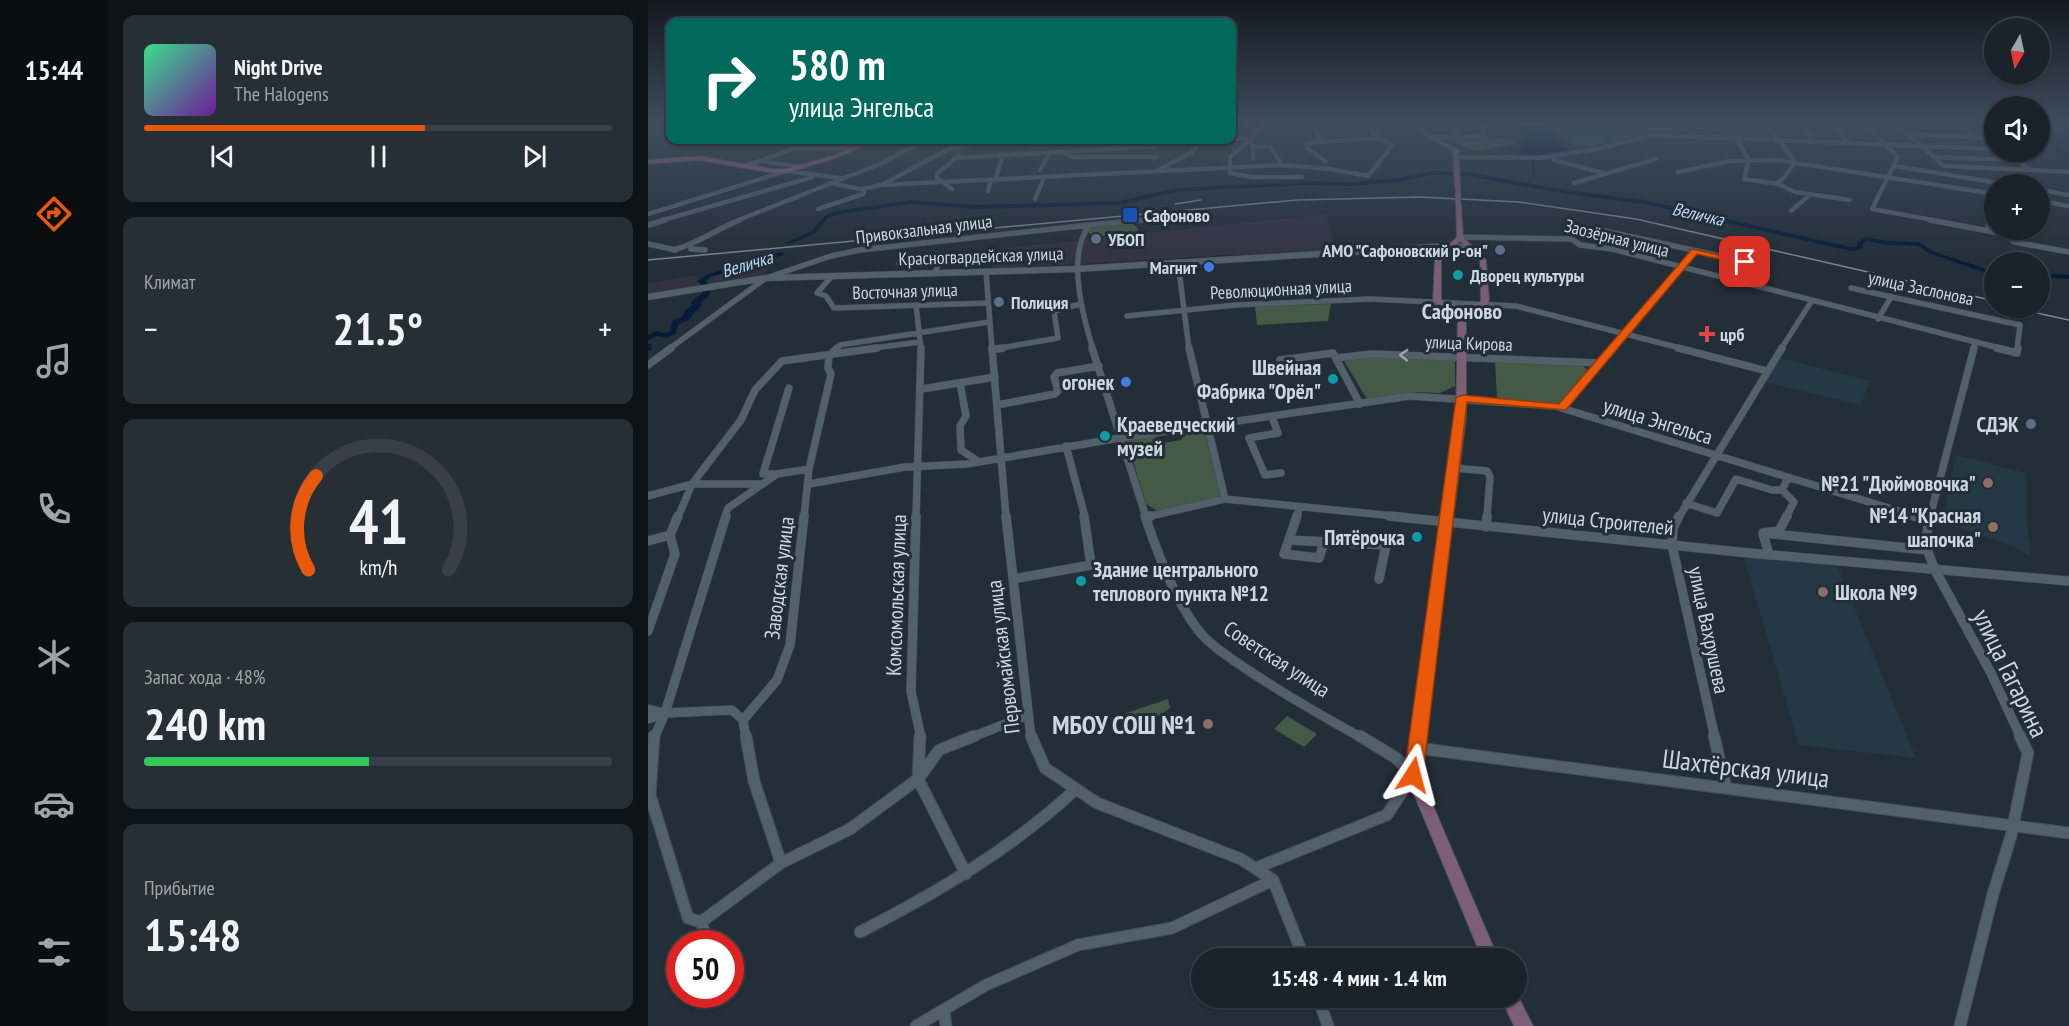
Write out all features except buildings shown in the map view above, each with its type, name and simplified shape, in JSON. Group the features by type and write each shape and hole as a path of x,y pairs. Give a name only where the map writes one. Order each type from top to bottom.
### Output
{"main road":[{"path":"1458,171 1460,237 1483,260 1483,304 1462,311"},
{"path":"1460,237 1448,246 1437,264 1437,303 1456,306 1462,311 1462,398 1413,775 1486,948"},
{"path":"1515,1008 1524,1026"}],"street":[{"path":"648,214 786,171 844,178"},
{"path":"673,250 697,244 710,237 717,229 862,171"},
{"path":"880,185 907,171"},
{"path":"941,171 937,174 942,183 952,189"},
{"path":"988,191 997,171"},
{"path":"830,183 862,189 880,185 1172,171"},
{"path":"1230,171 1235,176 1302,177"},
{"path":"1339,171 1368,177 1371,171"},
{"path":"1594,171 1602,173"},
{"path":"1574,183 1610,171"},
{"path":"1678,172 1683,171"},
{"path":"1746,171 1744,179 1775,184 1785,189 1850,200"},
{"path":"1775,184 1784,178 1789,171"},
{"path":"1851,171 1984,192"},
{"path":"1893,171 1872,209 1984,229"},
{"path":"1925,171 1984,181"},
{"path":"2047,171 2069,172"},
{"path":"648,225 816,176"},
{"path":"1035,199 1044,178"},
{"path":"818,209 863,194 865,190 862,189"},
{"path":"2050,192 2069,195"},
{"path":"1791,211 1811,194"},
{"path":"2050,203 2069,206"},
{"name":"Привокзальная улица","path":"648,364 766,278 831,256 860,250 1144,220"},
{"path":"1076,269 1084,232 1089,225"},
{"path":"1605,231 1762,265"},
{"name":"Заозёрная улица","path":"1460,237 1562,237 1572,239 1580,245 1612,249 1975,343"},
{"path":"2012,240 2069,252"},
{"path":"648,244 673,250 705,250"},
{"name":"Красногвардейская улица","path":"648,297 717,284 766,278 1076,269 1448,246 1469,248"},
{"path":"1416,248 1434,250 1440,256"},
{"path":"1562,408 1683,268 1695,251"},
{"path":"899,264 942,256 935,273"},
{"path":"1178,262 1183,310 1206,426 1225,499"},
{"name":"Советская улица","path":"1076,269 1081,304 1156,550 1205,638 1233,660 1292,699 1389,753 1413,775"},
{"name":"Первомайская улица","path":"986,271 1001,457 1028,715 1031,738 1045,768 1097,803 1241,859 1273,880"},
{"name":"Восточная улица","path":"832,276 817,293 826,296 834,308 988,303"},
{"name":"улица Заслонова","path":"1851,288 2020,325 2017,353 1975,343"},
{"path":"1878,319 1892,297"},
{"name":"Революционная улица","path":"1127,316 1183,310 1370,299 1483,304"},
{"name":"улица Вахрушева","path":"1726,788 1672,545 1673,528 1714,455 1811,302"},
{"path":"992,350 1058,339 1054,311 1081,304"},
{"path":"1483,304 1525,307 1767,371"},
{"name":"Комсомольская улица","path":"916,305 922,390 918,394 911,691 922,744 918,779"},
{"path":"830,355 840,345 989,322"},
{"path":"648,631 675,554 670,535 692,484 741,420 755,390 782,361 920,342"},
{"name":"улица Гагарина","path":"1960,1026 2013,825 2028,753 1991,673 1935,570 1927,550 1925,537 1975,343"},
{"name":"улица Кирова","path":"1280,360 1372,354 1600,363"},
{"name":"Заводская улица","path":"743,720 777,680 790,645 809,469 831,374 828,368 830,355"},
{"path":"1335,356 1360,404"},
{"path":"998,405 1055,394 1058,391 1054,377 1057,373 1099,366"},
{"path":"922,390 995,377"},
{"path":"960,383 966,416 960,426 961,450 978,461"},
{"path":"789,388 762,474 809,469"},
{"name":"улица Энгельса","path":"809,484 917,466 978,461 1410,396 1462,398 1562,408 1930,521"},
{"path":"1272,417 1278,433 1249,438 1265,476 1281,473"},
{"path":"1013,579 1091,565 1085,519 1066,446"},
{"path":"1454,468 1487,471 1490,477 1486,527"},
{"path":"701,922 688,918 650,795 654,733 665,713 728,508 777,474"},
{"path":"1782,490 1788,478"},
{"path":"1686,503 1717,513 1736,479 1772,490 1782,490 1794,502 1779,531 1763,534"},
{"path":"648,496 692,484 763,484"},
{"name":"улица Строителей","path":"1146,517 1225,499 1769,555 2069,581"},
{"path":"1300,507 1284,554 1319,558 1324,543"},
{"path":"1763,534 1927,550"},
{"path":"1763,534 1769,555"},
{"path":"648,541 670,535"},
{"path":"1289,540 1347,545 1354,541 1386,545 1379,579"},
{"path":"648,709 665,713 732,710 743,720 754,781 781,863"},
{"path":"648,719 665,713"},
{"path":"701,922 781,863 850,829 918,779 939,750 1028,715"},
{"name":"Шахтёрская улица","path":"1418,748 2069,833"},
{"path":"1256,868 1387,815 1413,775"},
{"path":"918,779 966,874"},
{"path":"860,933 923,901 966,874 1041,823 1076,789"},
{"path":"916,1026 986,985 1078,945 1172,928 1273,880 1300,948"},
{"path":"701,922 704,930"},
{"path":"1322,1008 1328,1026"},
{"path":"944,1011 946,1026"}],"shaded area":[{"path":"1326,214 1335,249 991,269 1000,249"},
{"path":"771,262 763,276 648,294 648,284 693,275 698,278 697,283 709,281 710,278 752,265"},
{"path":"1780,358 1870,381 1861,405 1764,382"},
{"path":"1956,455 2026,473 2026,513 2031,557 2016,548 1942,521"},
{"path":"1743,555 1837,565 1916,758 1799,745"}],"green space":[{"path":"1131,223 1137,227 1138,233 1109,234 1096,238 1088,232 1092,228"},
{"path":"1331,304 1328,321 1257,325 1255,306"},
{"path":"1370,355 1455,360 1455,386 1440,393 1414,392 1367,399 1344,361"},
{"path":"1495,360 1578,363 1591,372 1561,404 1497,398"},
{"path":"1204,428 1221,498 1159,512 1146,504 1127,441 1154,436 1163,443 1181,440 1187,431"},
{"path":"1168,699 1170,708 1146,724 1126,713"},
{"path":"1287,716 1317,734 1304,747 1274,729"}],"waterway":[{"path":"1526,184 1534,178 1534,171"},
{"name":"Величка","path":"788,243 814,232 826,217 839,212 911,202 976,207 1120,203 1175,190 1305,183 1351,184 1398,180 1433,173 1466,174 1566,192 1644,202 1851,249 1861,248 1860,243 1866,239 1887,243 1919,244 1933,253 1984,270"},
{"name":"Величка","path":"648,338 657,333 667,335 672,333 675,323 687,317 688,312 698,305 695,303 705,295 708,289 702,281 708,276 781,254"},
{"name":"Величка","path":"2050,276 2069,277"}],"railway":[{"path":"648,260 1297,200 1420,197 1519,202 1636,219 1984,298"},
{"path":"1175,204 1201,200"},
{"path":"2050,316 2069,320"}],"place":[{"name":"Сафоново","path":"1130,215"},
{"name":"УБОП","path":"1096,239"},
{"name":"АМО \"Сафоновский р-он\"","path":"1500,250"},
{"name":"Магнит","path":"1209,267"},
{"name":"Дворец культуры","path":"1458,275"},
{"name":"Полиция","path":"999,302"},
{"name":"црб","path":"1707,334"},
{"name":"Швейная Фабрика \"Орёл\"","path":"1333,379"},
{"name":"огонек","path":"1126,382"},
{"name":"СДЭК","path":"2031,424"},
{"name":"Краеведческий музей","path":"1105,436"},
{"name":"№21 \"Дюймовочка\"","path":"1988,483"},
{"name":"№14 \"Красная шапочка\"","path":"1993,527"},
{"name":"Пятёрочка","path":"1417,537"},
{"name":"Здание центрального теплового пункта №12","path":"1081,581"},
{"name":"Школа №9","path":"1823,592"},
{"name":"МБОУ СОШ №1","path":"1208,724"}],"district":[{"name":"Сафоново","path":"1462,311"}],"route":[{"path":"1413,775 1462,398 1562,408 1683,268 1695,251 1745,262"}]}
